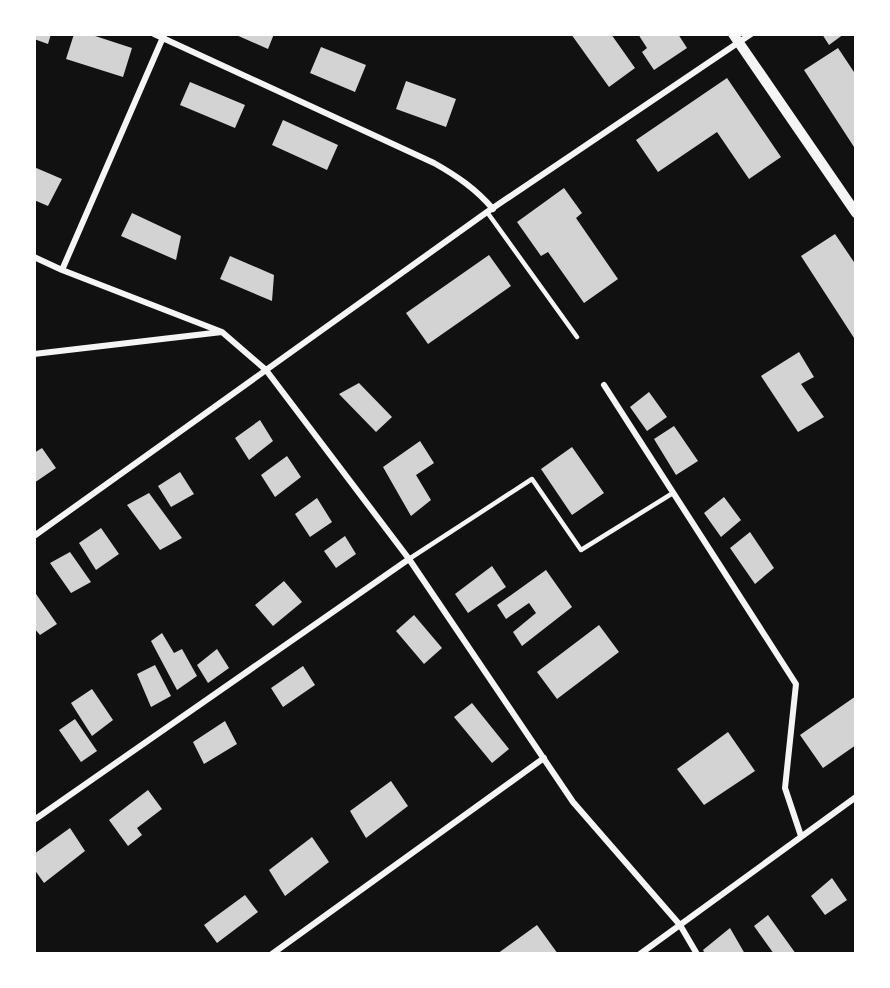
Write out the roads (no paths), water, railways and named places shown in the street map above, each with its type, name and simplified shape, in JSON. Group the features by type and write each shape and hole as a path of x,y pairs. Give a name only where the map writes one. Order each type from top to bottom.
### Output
{"street":[{"path":"154,34 164,36 434,163 465,181 481,194 490,210"},
{"path":"34,536 490,210 735,39 751,34"},
{"path":"62,270 164,36"},
{"path":"735,39 855,213"},
{"path":"34,257 222,332 266,370 409,559 573,802 680,925 697,954"},
{"path":"34,354 222,332"},
{"path":"604,385 795,684 785,788 801,836"},
{"path":"34,820 409,559"},
{"path":"272,954 544,758"},
{"path":"640,954 855,797"}],"lane":[{"path":"490,210 577,337"},
{"path":"409,559 532,479 581,550 673,493"}]}
